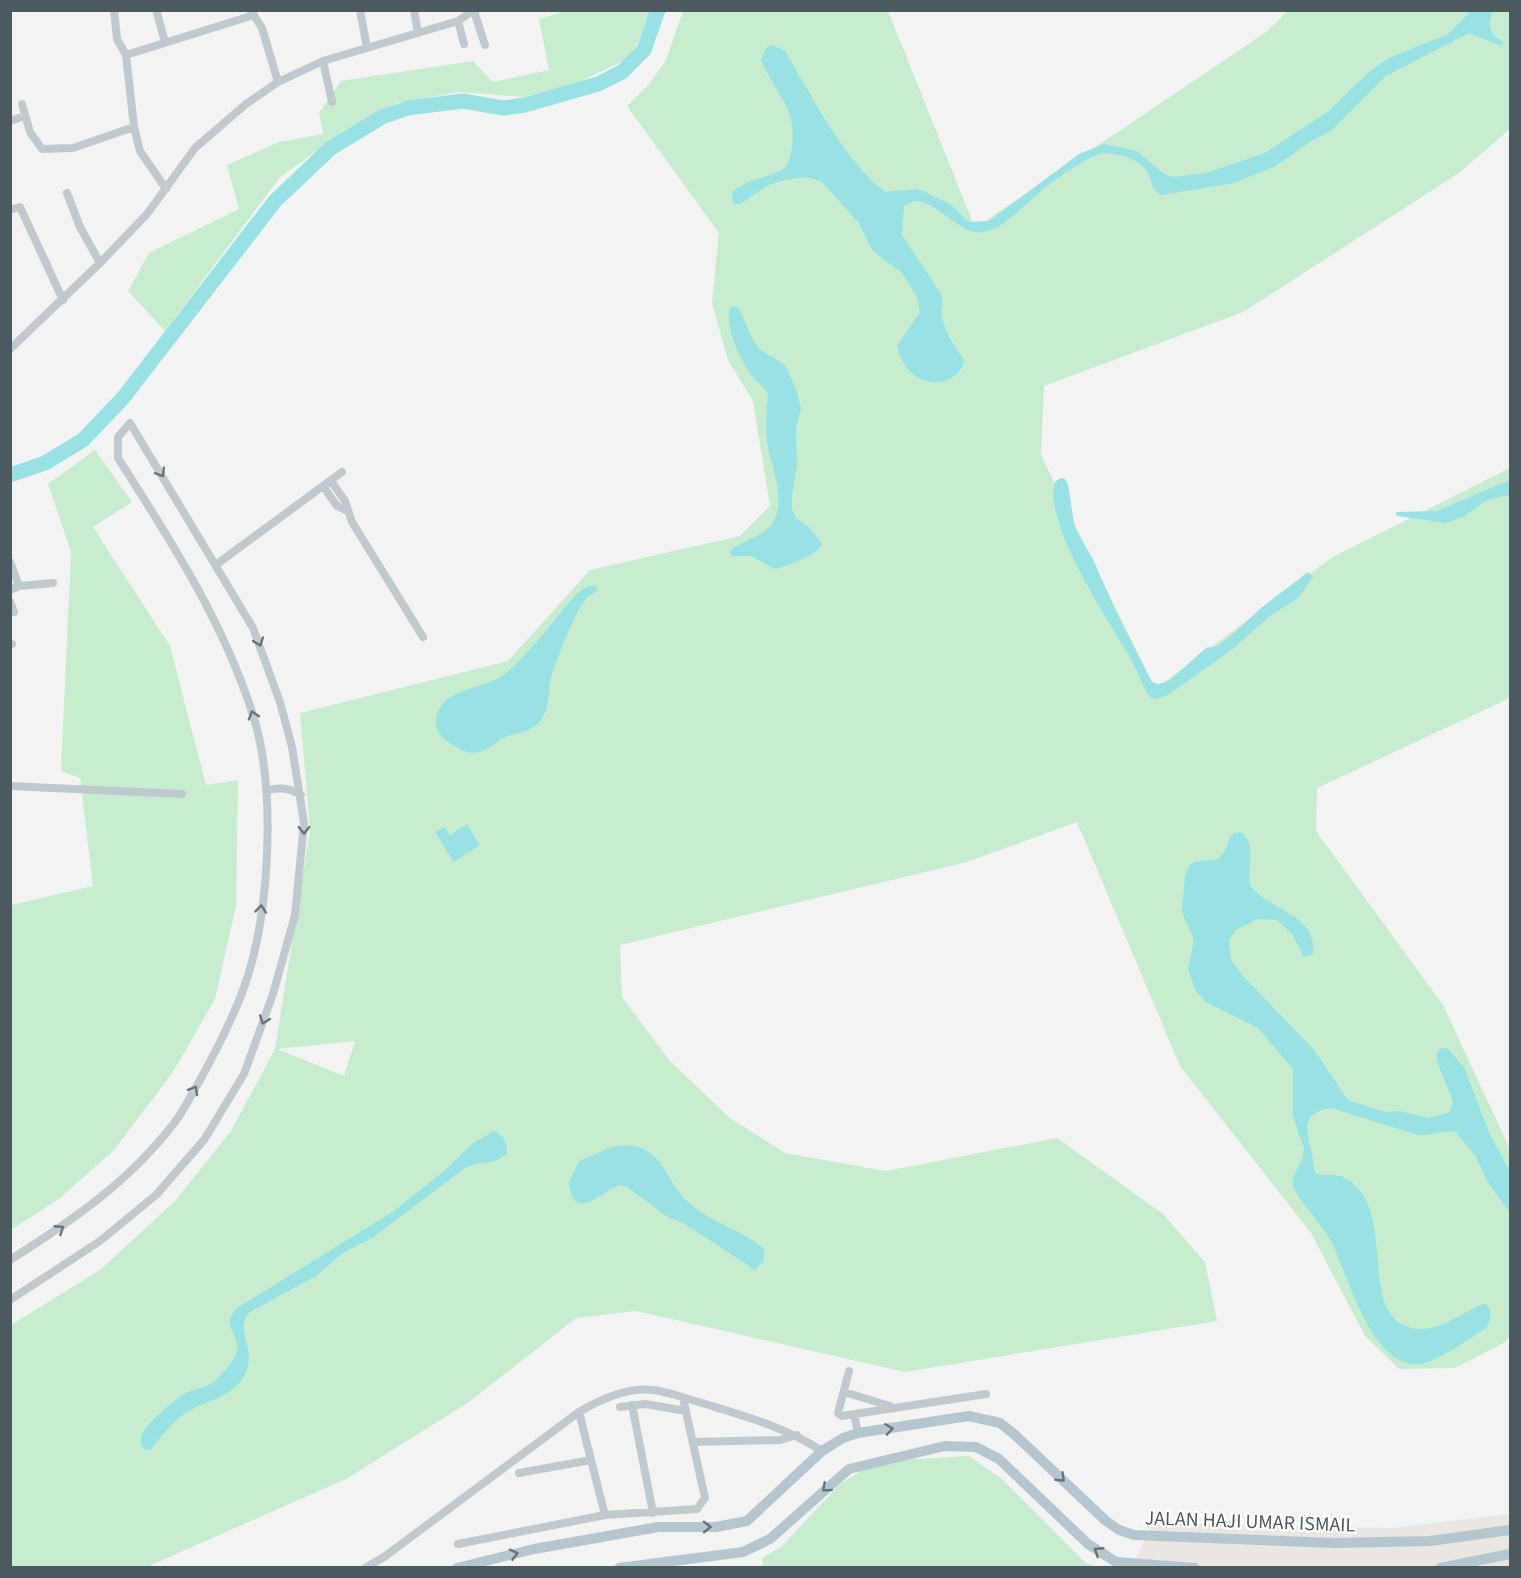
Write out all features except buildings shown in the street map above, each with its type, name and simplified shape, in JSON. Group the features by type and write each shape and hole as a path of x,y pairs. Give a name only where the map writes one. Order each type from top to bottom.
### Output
{"main road":[{"name":"JALAN HAJI UMAR ISMAIL","path":"457,1568 534,1549 658,1527 716,1527 740,1523 756,1515 822,1451 843,1438 858,1433 969,1416 1000,1424 1014,1434 1106,1521 1119,1530 1134,1535 1346,1543 1430,1541 1510,1530"},
{"path":"619,1568 662,1565 743,1552 770,1539 849,1469 945,1446 963,1446 976,1447 999,1460 1088,1544 1116,1562 1195,1568"},
{"path":"1440,1568 1510,1554"}],"street":[{"path":"114,10 117,39 126,55 134,127 140,151 147,166 166,189"},
{"path":"360,10 367,48"},
{"path":"414,10 418,33"},
{"path":"10,349 63,300 147,214 195,148 210,133 278,82 323,61 458,21 474,11 486,45"},
{"path":"157,13 165,42"},
{"path":"126,55 252,13 262,28 278,82"},
{"path":"458,21 464,44"},
{"path":"323,61 332,102"},
{"path":"22,104 24,116 36,144 42,149 73,148 134,127"},
{"path":"10,121 24,116"},
{"path":"68,193 80,227 100,263"},
{"path":"10,210 20,207 63,300"},
{"path":"10,1260 82,1214 134,1168 176,1121 215,1054 242,991 260,920 267,853 267,790 254,717 226,642 193,576 118,458 118,437 130,423 254,628 280,702 300,795 304,843 295,915 273,994 244,1074 204,1140 156,1195 100,1241 10,1300"},
{"path":"217,564 342,472"},
{"path":"327,484 337,506 346,510 423,637"},
{"path":"10,562 15,588 53,583"},
{"path":"10,601 14,612"},
{"path":"10,786 182,794"},
{"path":"267,790 279,787 290,789 300,795"},
{"path":"849,1371 838,1413 842,1416 891,1406 986,1394"},
{"path":"365,1568 384,1557 579,1412 597,1401 626,1392 653,1390 683,1398 797,1435 822,1451"},
{"path":"844,1392 891,1406"},
{"path":"458,1544 605,1515 694,1511 705,1498 683,1398"},
{"path":"620,1407 645,1404 686,1411"},
{"path":"632,1405 653,1513"},
{"path":"579,1412 605,1515"},
{"path":"854,1414 858,1433"},
{"path":"693,1442 780,1440 797,1435"},
{"path":"519,1473 591,1460"}],"shaded area":[{"path":"1510,1514 1510,1567 1131,1568 1153,1524 1391,1528"}],"green space":[{"path":"565,11 653,11 646,33 625,60 577,83 524,97 459,92 396,103 328,143 280,177 165,331 128,291 149,253 239,209 227,165 279,142 323,134 319,113 341,81 473,61 493,82 549,70 539,19"},
{"path":"683,11 888,11 975,228 1265,33 1288,11 1510,11 1510,129 1459,173 1243,312 1044,386 1041,455 1155,689 1331,558 1510,468 1510,698 1317,788 1316,831 1443,1005 1510,1149 1510,1336 1504,1343 1455,1368 1399,1369 1365,1336 1311,1233 1180,1066 1077,822 967,862 620,945 622,997 670,1061 730,1118 785,1153 886,1171 1057,1138 1163,1214 1205,1262 1217,1321 905,1372 636,1311 576,1318 469,1402 346,1479 151,1565 152,1567 11,1568 11,1325 100,1270 175,1201 231,1131 275,1049 310,830 300,713 508,661 590,570 740,536 770,506 753,401 728,360 712,303 719,233 627,106 650,83 666,60","holes":["355,1041 344,1076 277,1049"]},
{"path":"95,450 132,502 93,527 170,646 206,785 238,780 236,906 215,999 173,1072 114,1150 60,1198 11,1230 11,905 93,886 80,778 61,771 71,552 48,484"},
{"path":"969,1456 1002,1479 1086,1563 1098,1567 763,1568 762,1558 782,1546 840,1484 877,1461"}],"water":[{"path":"1472,10 1493,11 1490,25 1492,33 1504,42 1501,46 1469,33 1386,76 1331,131 1313,140 1274,167 1234,183 1161,195 1154,188 1146,169 1141,165 1122,156 1102,153 1062,175 1007,221 984,232 974,232 931,206 912,201 904,207 902,235 941,294 943,323 964,360 958,372 942,381 933,382 916,377 904,364 897,346 920,312 917,297 902,273 873,251 858,222 821,181 806,177 785,180 768,185 740,204 734,204 732,199 733,191 740,186 783,169 790,158 791,118 761,60 767,47 772,45 785,51 842,145 870,179 885,192 915,189 923,191 950,204 969,222 989,221 1079,154 1104,144 1137,151 1164,174 1173,177 1206,173 1265,153 1329,111 1370,71 1389,58 1448,34"},
{"path":"733,306 739,308 753,340 761,350 785,365 796,389 801,409 796,429 797,467 792,493 792,509 795,517 809,527 822,544 808,556 775,569 751,556 732,556 729,552 770,526 777,511 778,501 776,480 767,441 768,394 752,376 735,344 729,318 729,309"},
{"path":"1060,478 1065,479 1068,484 1075,529 1093,559 1115,610 1152,682 1158,684 1169,681 1206,648 1217,646 1232,635 1261,608 1308,572 1313,577 1298,598 1269,617 1229,652 1169,694 1158,699 1151,698 1068,547 1054,500 1055,482"},
{"path":"1510,480 1510,498 1507,495 1487,500 1463,517 1446,523 1397,516 1396,512 1437,511"},
{"path":"589,586 596,586 597,591 586,599 571,626 552,675 546,712 540,721 531,729 505,737 479,752 468,752 448,742 436,725 438,713 445,701 456,694 492,682 504,675 528,651 575,596"},
{"path":"467,824 480,845 454,862 435,832 444,827 450,835"},
{"path":"1241,832 1249,843 1250,885 1258,894 1300,921 1308,930 1312,940 1313,954 1304,957 1293,935 1277,920 1257,919 1236,930 1229,940 1231,960 1243,976 1314,1050 1350,1101 1386,1112 1400,1111 1428,1118 1450,1112 1453,1101 1436,1059 1439,1049 1447,1048 1464,1067 1490,1135 1510,1171 1510,1213 1487,1181 1476,1157 1456,1132 1418,1135 1331,1108 1313,1115 1309,1121 1307,1128 1316,1174 1343,1177 1361,1192 1371,1212 1386,1307 1398,1322 1418,1329 1427,1329 1478,1306 1486,1303 1488,1306 1490,1315 1486,1328 1426,1363 1401,1361 1387,1351 1374,1335 1363,1317 1332,1243 1293,1187 1293,1177 1303,1158 1304,1148 1293,1117 1293,1069 1258,1028 1206,1002 1195,990 1188,969 1194,940 1182,912 1185,877 1189,866 1194,862 1217,859 1224,853 1234,833"},
{"path":"494,1131 503,1137 507,1153 503,1157 465,1168 372,1238 343,1253 316,1276 250,1312 245,1318 244,1325 249,1357 248,1366 239,1383 220,1397 184,1413 151,1449 145,1450 141,1438 147,1426 167,1406 186,1393 213,1383 231,1362 236,1354 237,1344 230,1320 237,1308 394,1211 444,1171 473,1143"},
{"path":"625,1145 638,1147 656,1158 688,1202 706,1215 755,1242 764,1249 764,1261 755,1270 683,1223 669,1218 627,1187 619,1185 588,1202 576,1201 571,1194 569,1182 579,1161 612,1147"}],"waterway":[{"path":"10,475 45,463 83,440 123,398 275,201 331,148 382,117 408,108 463,101 503,108 525,105 598,84 622,72 644,50 658,10"}]}
